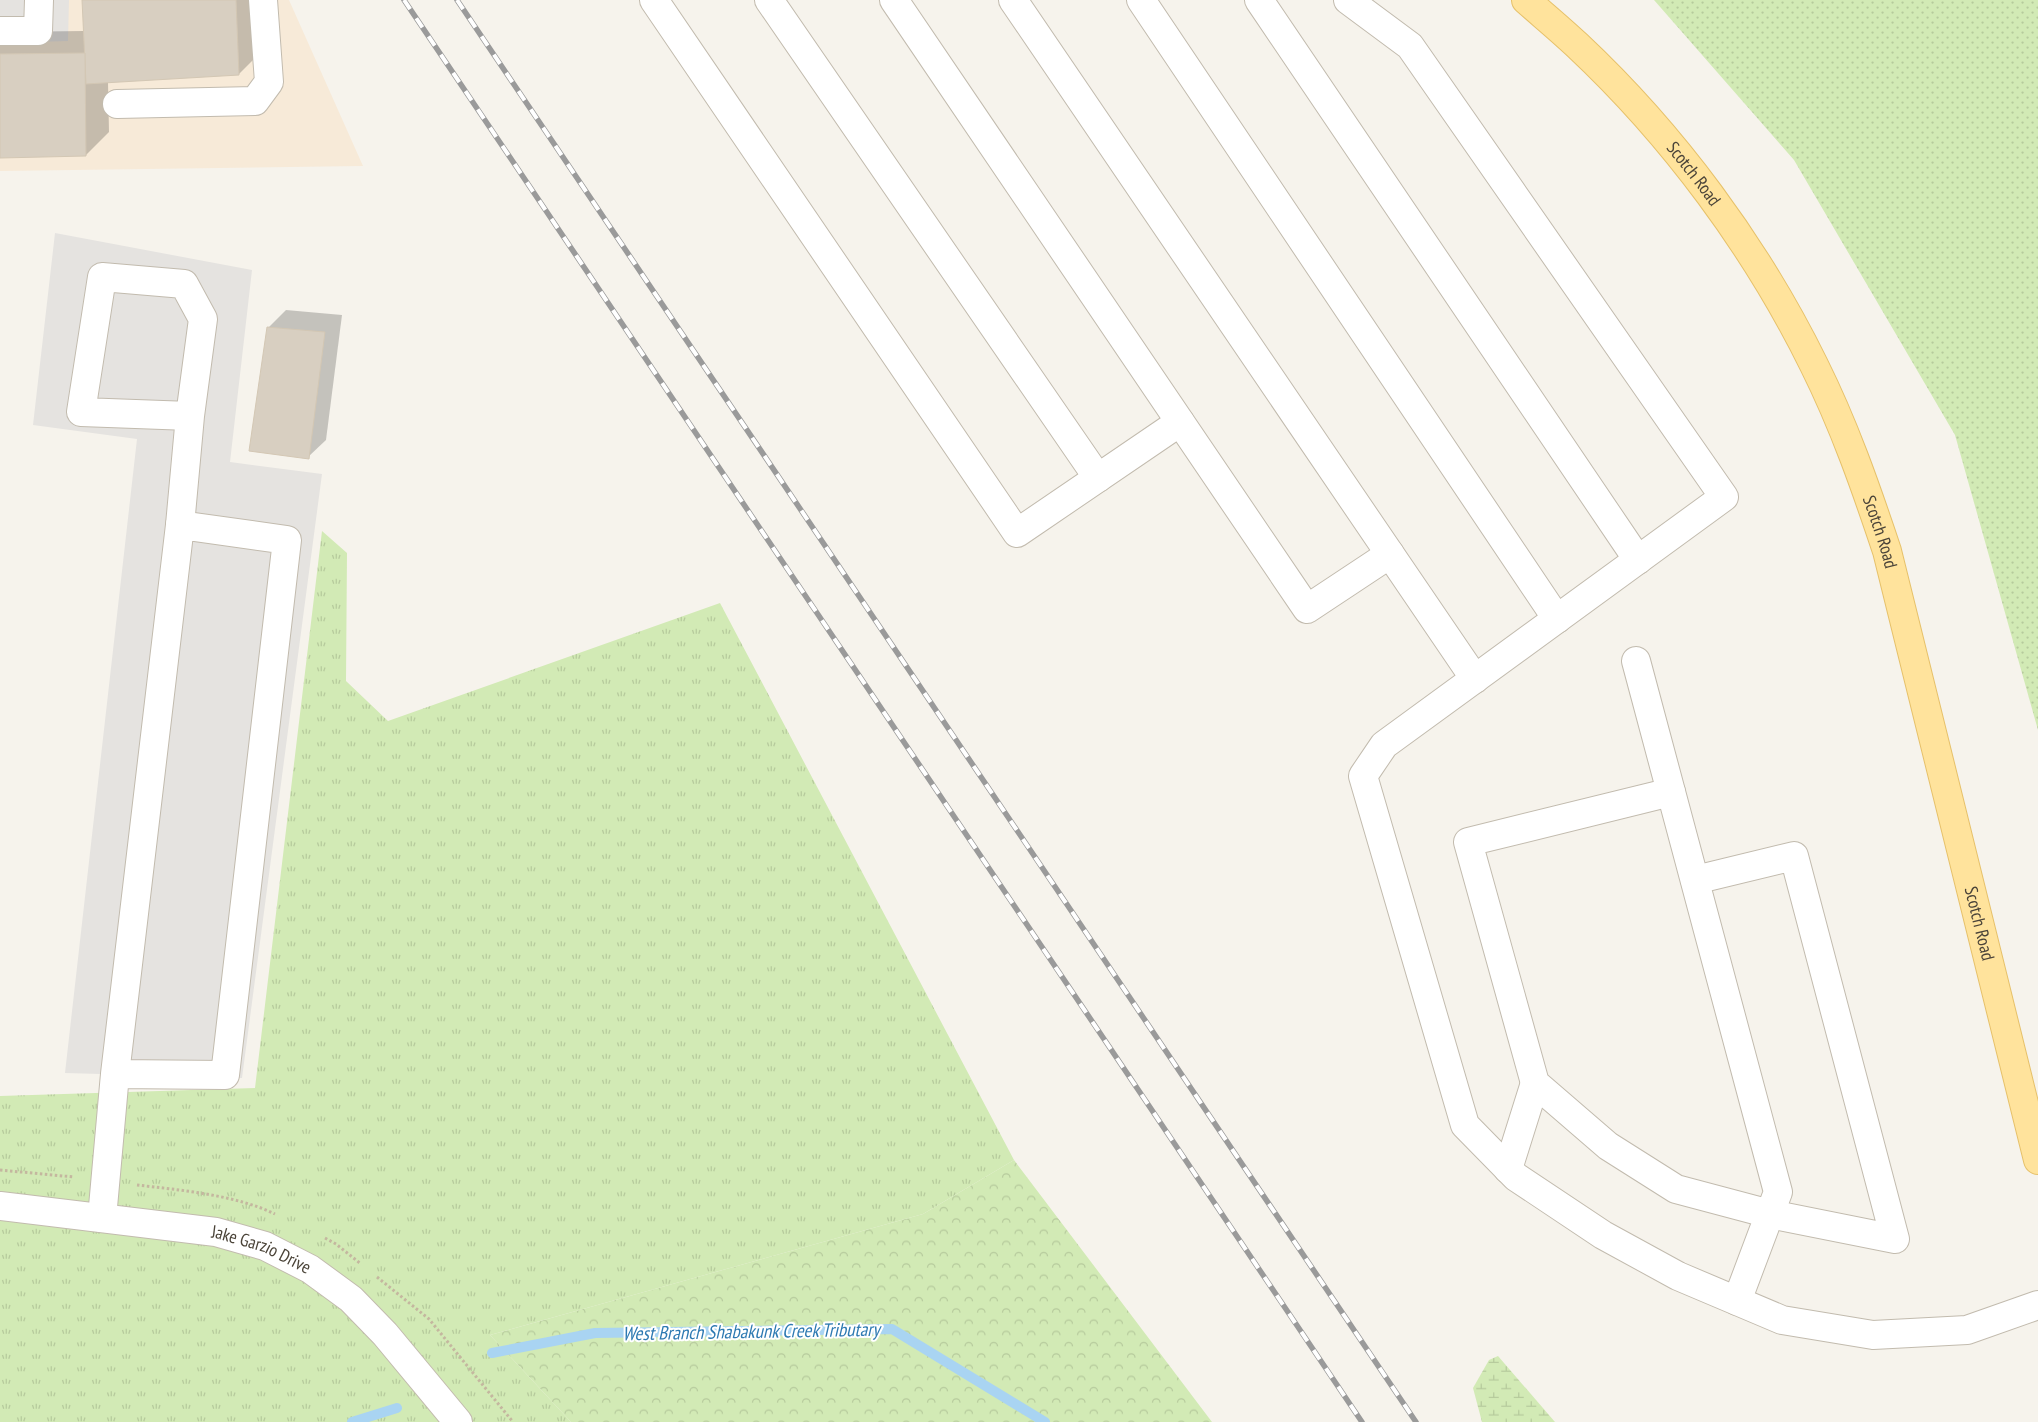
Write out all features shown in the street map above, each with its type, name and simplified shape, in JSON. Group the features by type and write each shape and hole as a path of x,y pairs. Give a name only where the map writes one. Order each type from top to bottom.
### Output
{"main road":[{"name":"Scotch Road","path":"1526,0 1578,45 1647,117 1710,195 1770,286 1814,364 1855,456 1887,551 2038,1160"}],"lane":[{"path":"0,31 38,31 39,0"},
{"path":"117,104 255,101 269,82 263,0"},
{"path":"654,0 1017,533 1180,422"},
{"path":"769,0 1098,478"},
{"path":"894,0 1307,609 1390,554"},
{"path":"1013,0 1475,679"},
{"path":"1141,0 1557,619"},
{"path":"1259,0 1638,560"},
{"path":"1348,0 1410,46 1724,497 1384,745 1363,776 1465,1125 1516,1177 1602,1235 1678,1276 1782,1320 1873,1335 1967,1330 2038,1305"},
{"path":"102,1218 116,1074 202,319 184,284 102,276 81,412 190,416"},
{"path":"116,1074 225,1075 287,540 180,525"},
{"path":"1636,661 1778,1192 1737,1301"},
{"path":"1508,1169 1535,1083 1468,842 1672,792"},
{"path":"1535,1083 1608,1146 1676,1189 1770,1214 1895,1239 1794,856 1695,880"},
{"name":"Jake Garzio Drive","path":"0,1206 216,1232 265,1246 310,1269 351,1299 385,1334 458,1422"}],"shaded area":[{"path":"0,0 289,0 363,166 0,171"},
{"path":"0,0 69,0 68,41 0,43"},
{"path":"55,233 252,270 230,462 322,474 242,1078 65,1073 137,439 33,425"}],"green space":[{"path":"1654,0 2038,0 2038,730 1955,435 1794,160"},
{"path":"322,531 347,553 346,681 388,721 720,603 1014,1160 923,1214 490,1335 571,1422 0,1422 0,1096 255,1088"},
{"path":"1014,1160 1212,1422 571,1422 490,1335 923,1214"},
{"path":"1498,1356 1555,1422 1482,1422 1473,1388 1489,1360"}],"building":[{"path":"82,0 236,0 239,75 86,84"},
{"path":"85,53 86,156 0,158 0,54"},
{"path":"267,327 325,332 309,459 249,451"}],"waterway":[{"name":"West Branch Shabakunk Creek Tributary","path":"492,1353 595,1333 892,1329 1045,1422"},
{"name":"West Branch Shabakunk Creek Tributary","path":"352,1422 397,1408"}],"railway":[{"path":"404,0 1362,1422"},
{"path":"457,0 1416,1422"}]}
